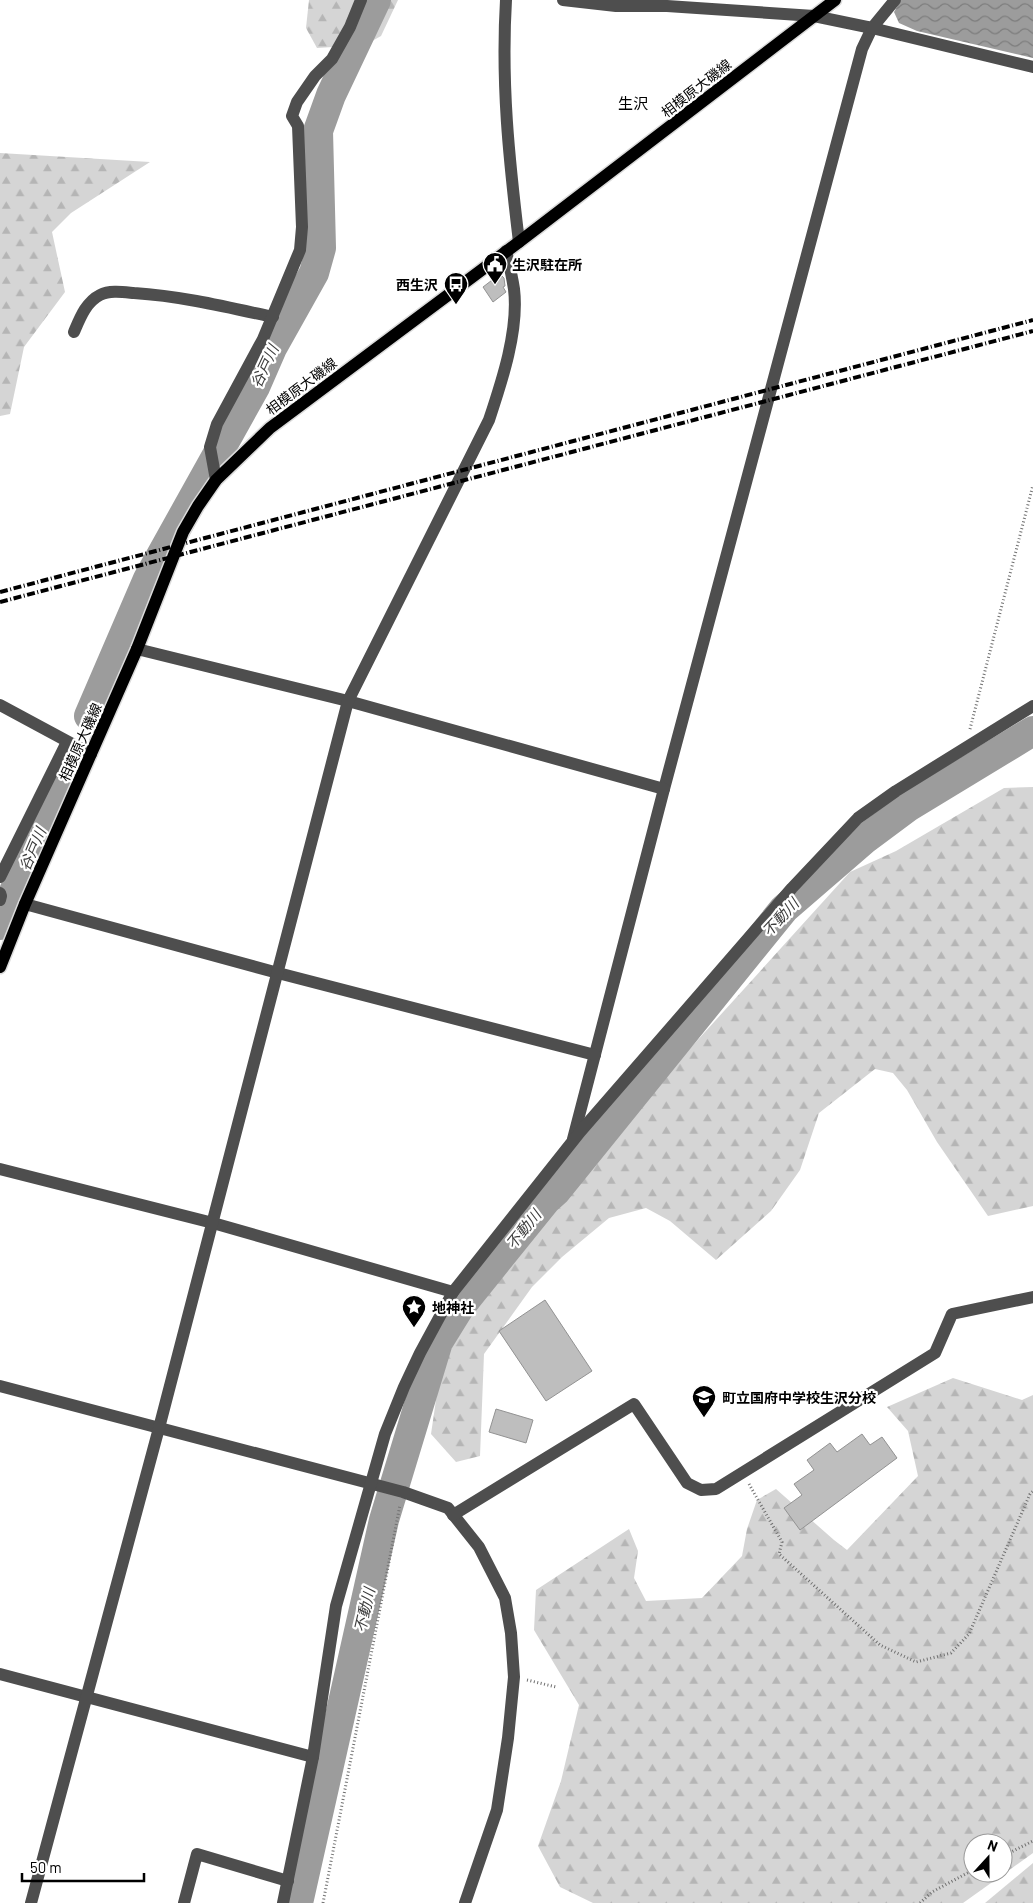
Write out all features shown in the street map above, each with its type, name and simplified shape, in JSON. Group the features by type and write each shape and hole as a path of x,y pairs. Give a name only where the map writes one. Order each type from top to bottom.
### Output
{"main road":[{"name":"相模原大磯線","path":"0,968 25,904 138,649 183,532 215,474 270,428 519,242 835,0"}],"street":[{"path":"215,474 210,446 217,424 263,339 300,250 302,227 298,126 292,116 297,102 315,76 332,60 350,27 360,0"},
{"path":"506,0 504,90 508,160 519,242"},
{"path":"563,0 616,6 666,6 814,16 1033,67"},
{"path":"571,1145 862,49 872,28 894,0"},
{"path":"31,1903 159,1428 348,701 489,420 502,380 512,334 514,290 506,251"},
{"path":"74,332 81,316 91,302 100,295 110,292 152,294 193,299 273,317"},
{"path":"138,649 348,701 664,789"},
{"path":"0,705 91,754"},
{"path":"283,1903 314,1757 336,1606 385,1434 404,1387 453,1292 580,1132 786,896 858,818 966,746 1033,706"},
{"path":"0,878 67,742"},
{"path":"0,894 0,900"},
{"path":"25,904 278,973 596,1055"},
{"path":"0,1168 213,1223 453,1292"},
{"path":"453,1515 634,1404 687,1483 700,1490 716,1489 935,1353 952,1314 1033,1297"},
{"path":"0,1386 403,1492 448,1508 479,1547 505,1598 511,1633 514,1676 508,1738 497,1810 465,1903"},
{"path":"0,1674 314,1757"},
{"path":"184,1903 196,1854 288,1881"}],"path":[{"path":"966,746 1033,486"},
{"path":"742,1472 782,1542 779,1554 880,1645 916,1662 951,1653 969,1634 1030,1494 1033,1492"},
{"path":"323,1903 403,1492"},
{"path":"514,1676 556,1687"},
{"path":"1013,1851 1033,1841"},
{"path":"920,1903 932,1892 963,1875"}],"green space":[{"path":"309,0 398,0 381,36 365,45 317,48 306,28"},
{"path":"0,153 150,162 71,213 52,232 65,292 24,347 10,414 0,416"},
{"path":"1033,787 1033,1206 988,1216 937,1142 907,1090 893,1073 875,1069 819,1113 800,1170 771,1211 716,1260 670,1221 646,1208 609,1218 562,1257 532,1287 484,1354 480,1456 456,1462 431,1434 441,1366 489,1284 637,1107 850,872 896,851 1004,788"},
{"path":"953,1378 1022,1400 1033,1395 1033,1853 1013,1867 1013,1833 963,1833 963,1883 991,1883 963,1903 593,1903 560,1887 538,1846 561,1781 579,1705 534,1630 536,1590 629,1529 638,1551 634,1578 646,1601 702,1598 742,1556 747,1529 757,1500 776,1489 847,1550 918,1476 908,1431 887,1407"},
{"path":"1033,1863 1033,1903 985,1903 1009,1883 1013,1883 1013,1880"}],"water":[{"path":"901,0 1033,0 1033,58 917,31 899,23 894,12"}],"building":[{"name":"生沢駐在所","path":"500,274 504,278 505,286 503,287 506,292 493,302 483,287"},
{"path":"545,1300 592,1371 546,1401 499,1331"},
{"path":"496,1409 533,1420 526,1443 489,1432"},
{"path":"862,1434 870,1445 882,1437 897,1458 800,1530 784,1508 802,1495 794,1484 814,1470 807,1460 830,1443 837,1452"}],"waterway":[{"name":"谷戸川","path":"89,716 148,579 255,387 272,348 314,273 321,248 318,131 331,95 376,0"},
{"name":"不動川","path":"298,1903 384,1520 438,1342 459,1308 784,909 865,839 908,807 1033,731"},
{"name":"谷戸川","path":"0,925 64,773"}],"railway":[{"path":"0,592 1033,320"},
{"path":"0,602 1033,331"}],"place":[{"name":"生沢駐在所","path":"495,285"},
{"name":"西生沢","path":"456,305"},
{"name":"地神社","path":"414,1328"},
{"name":"町立国府中学校生沢分校","path":"704,1418"}],"district":[{"name":"生沢","path":"633,103"}]}
